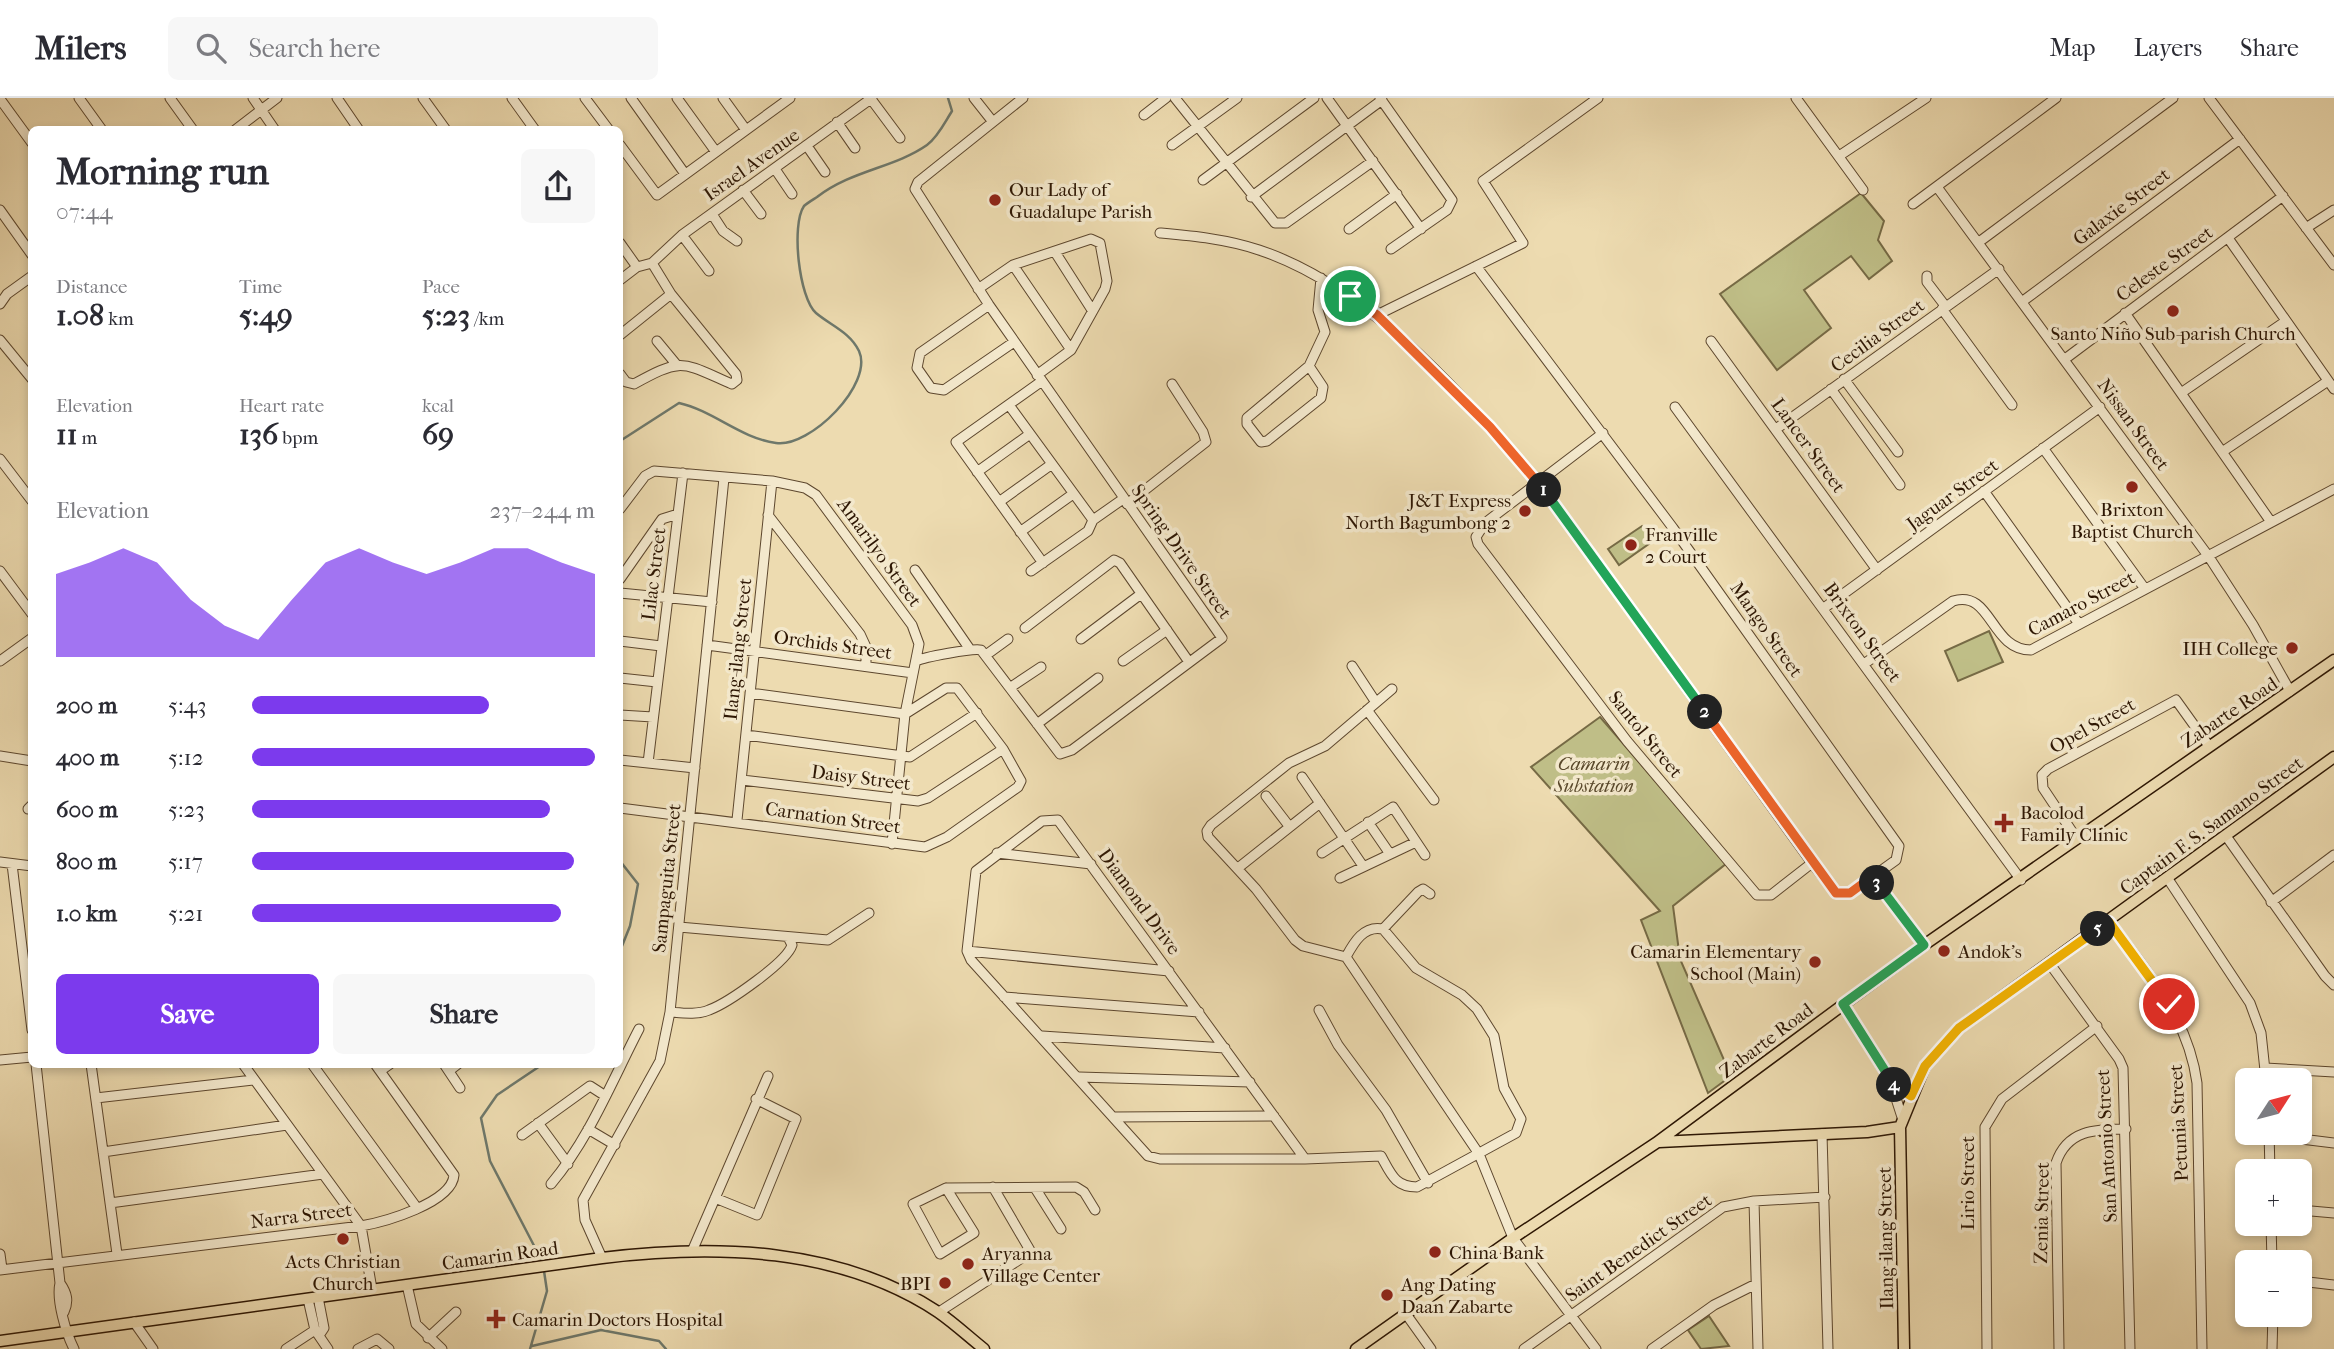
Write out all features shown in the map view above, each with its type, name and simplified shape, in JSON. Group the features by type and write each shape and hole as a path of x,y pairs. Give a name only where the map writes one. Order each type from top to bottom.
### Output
{"main road":[{"name":"Zabarte Road","path":"1356,1349 1513,1238 1656,1143 1924,945 2334,660"},
{"name":"Captain F. S. Samano Street","path":"1901,1122 1925,1066 1959,1028 2334,757"},
{"path":"1656,1143 1822,1134 1901,1122"},
{"name":"Ilang-ilang Street","path":"1901,1122 1904,1349"},
{"name":"Camarin Road","path":"0,1341 602,1258 693,1249 791,1258 839,1268 882,1282 939,1312 984,1349"}],"street":[{"path":"79,98 99,126"},
{"path":"170,98 190,126"},
{"path":"253,98 272,126"},
{"path":"240,126 277,98"},
{"path":"337,98 356,126"},
{"path":"423,98 443,126"},
{"path":"512,98 532,126"},
{"path":"586,98 605,126"},
{"path":"631,98 685,174"},
{"path":"677,98 716,152"},
{"path":"723,98 746,130"},
{"path":"770,98 777,108"},
{"path":"623,149 657,195 790,98"},
{"path":"872,98 900,138"},
{"name":"Israel Avenue","path":"652,263 682,236 743,190 872,98"},
{"path":"974,98 993,122 1023,98"},
{"path":"1144,115 1166,98"},
{"path":"1175,98 1269,219 1281,225 1373,161"},
{"path":"1172,145 1237,98"},
{"path":"1203,180 1314,98"},
{"path":"1327,98 1420,229"},
{"path":"1377,315 1523,243 1483,181 1598,98"},
{"path":"1796,98 1863,190"},
{"path":"1839,156 1926,98"},
{"path":"1913,204 2056,98"},
{"path":"1979,243 2173,98"},
{"path":"2209,98 2334,265"},
{"path":"0,99 28,138"},
{"path":"1251,197 1381,99 1449,195 1451,205 1391,249"},
{"path":"837,122 855,148"},
{"name":"Spring Drive Street","path":"986,656 1056,750 1065,754 1222,638 1014,342 915,190 918,182 993,122"},
{"name":"Galaxie Street","path":"2023,301 2240,139"},
{"path":"807,146 825,172"},
{"path":"775,169 792,194"},
{"name":"Nissan Street","path":"1937,187 2209,557 2253,625 2290,691"},
{"path":"743,190 761,214"},
{"path":"1349,229 1397,194"},
{"name":"Celeste Street","path":"2064,359 2283,196"},
{"path":"0,210 28,249"},
{"path":"2306,228 2334,210"},
{"path":"712,214 723,231 737,242"},
{"path":"1160,233 1210,238 1260,250 1321,278 1377,315 1490,427 1538,482 1812,863"},
{"path":"682,236 709,271"},
{"path":"2222,452 2331,385 2228,238"},
{"path":"978,289 1013,265 1091,239 1100,243 1107,281 1071,350 1009,405 956,442 1043,563"},
{"path":"623,247 637,267"},
{"path":"1055,252 1092,310"},
{"path":"623,278 637,267 652,263 671,294 736,374 737,380 732,384 685,363 676,364 634,384 623,378"},
{"path":"1013,265 1071,350"},
{"name":"Mango Street","path":"1476,266 1603,433 1899,846 1898,858 1850,893 1840,895 1812,863"},
{"name":"Cecilia Street","path":"1776,429 1998,269"},
{"path":"1927,276 1927,282 1944,308 2012,405"},
{"path":"0,304 3,292 28,278"},
{"path":"1309,366 1323,387 1321,398 1267,441 1261,442 1247,424 1247,418 1309,366 1325,332 1318,310 1321,278"},
{"path":"623,333 671,294"},
{"path":"989,304 920,353 917,368 931,388 944,390 1014,342"},
{"path":"2125,313 2271,522"},
{"path":"2181,393 2286,321"},
{"path":"0,340 28,374"},
{"path":"657,341 676,364"},
{"name":"Lancer Street","path":"1711,341 1877,570"},
{"path":"1844,379 1898,452"},
{"path":"1031,571 1088,531 1093,520 1125,501 1206,442 1203,432 1172,384"},
{"path":"1831,389 1900,485"},
{"path":"1009,405 1093,520"},
{"name":"Brixton Street","path":"1675,407 2021,880"},
{"name":"Jaguar Street","path":"1824,608 2100,407"},
{"path":"1538,482 1603,433"},
{"path":"977,472 1030,434"},
{"path":"2043,448 2145,589"},
{"path":"0,459 28,495"},
{"path":"999,502 1052,464"},
{"name":"Amarilyo Street","path":"623,505 649,473 683,472 772,481 805,488 816,495 912,625 919,645 905,714 892,844"},
{"name":"Lilac Street","path":"648,763 683,472"},
{"name":"Sampaguita Street","path":"602,1258 585,1220 583,1200 660,1061 670,1012 724,478"},
{"name":"Ilang-ilang Street","path":"737,820 752,651 772,481"},
{"name":"Santol Street","path":"1538,482 1485,523 1476,537 1482,552 1627,741 1758,895 1772,895 1812,863"},
{"name":"Camaro Street","path":"1864,664 1953,601 1962,598 1981,606 2006,642 2021,650 2031,650 2334,489"},
{"path":"1984,491 2079,624"},
{"path":"1020,532 1073,494"},
{"path":"623,575 662,519 678,514"},
{"path":"768,515 860,634 866,647 866,666"},
{"path":"1025,628 1114,560 1120,563 1189,662"},
{"path":"915,570 969,648 981,650 986,656 1007,639"},
{"path":"0,571 28,609"},
{"path":"623,593 712,602"},
{"path":"1081,639 1141,594"},
{"path":"1123,662 1167,630"},
{"path":"0,661 28,641"},
{"path":"623,641 661,646"},
{"name":"Orchids Street","path":"708,645 913,673"},
{"name":"Orchids Street","path":"916,661 929,656 949,656 969,648"},
{"path":"1352,666 1376,701"},
{"path":"1011,687 1041,667"},
{"path":"623,678 657,682"},
{"path":"1037,724 1098,678"},
{"path":"750,693 905,714 946,688 957,688 1003,749"},
{"path":"1392,689 1325,746 1289,763 1211,825 1207,831 1208,837 1238,868 1295,940 1303,946 1346,957 1479,1154 1513,1238 1596,1349"},
{"name":"Opel Street","path":"2077,839 2043,788 2042,775 2048,769 2176,701 2209,746"},
{"path":"1367,710 1434,800"},
{"path":"746,735 901,757 920,754 977,713"},
{"path":"623,715 653,717"},
{"name":"Carnation Street","path":"623,808 737,820 925,847 934,844 1018,788 1021,781 1003,749"},
{"name":"Daisy Street","path":"741,780 918,801 928,798 1003,749"},
{"path":"0,756 28,760"},
{"path":"623,760 695,768"},
{"path":"1302,777 1363,866"},
{"path":"1266,796 1289,826"},
{"path":"1238,868 1320,803"},
{"path":"1322,853 1393,807 1425,855"},
{"name":"Diamond Drive","path":"967,951 974,876 981,866 1042,821 1053,818 1063,824 1305,1159"},
{"path":"1368,822 1390,854"},
{"path":"2226,836 2271,902 2334,985"},
{"path":"1340,878 1416,842"},
{"path":"997,853 1091,864"},
{"path":"2271,902 2334,855"},
{"path":"0,862 28,866"},
{"path":"12,864 28,997"},
{"path":"1873,876 1924,945"},
{"path":"2168,879 2250,1003 2261,1032 2265,1068"},
{"path":"1383,929 1418,892 1423,889 1430,894"},
{"path":"679,927 828,940 869,913"},
{"name":"Petunia Street","path":"2109,922 2169,1004 2185,1031 2193,1055 2197,1083 2202,1349"},
{"path":"1169,971 967,951 971,960 1079,1077 1144,1153 1154,1159 1381,1156 1396,1182 1405,1187 1428,1183 1516,1133 1522,1123 1504,1088 1494,1037 1471,1001 1416,968 1383,929 1377,928 1362,934 1346,957"},
{"path":"670,1012 693,1014 709,1010 729,999 785,957 792,945 788,937"},
{"name":"San Antonio Street","path":"2050,964 2097,1026 2123,1069 2130,1349"},
{"path":"1004,997 1199,1012"},
{"path":"1843,1004 1891,1083 1901,1122"},
{"path":"1319,1010 1338,1045 1386,1110 1428,1183"},
{"name":"Lirio Street","path":"1987,1349 1985,1127 2002,1099 2097,1026"},
{"path":"623,1059 639,1029"},
{"path":"1042,1036 1225,1048"},
{"path":"0,1060 28,1057"},
{"path":"36,1068 60,1283 67,1298 64,1312 67,1332 74,1349"},
{"path":"92,1068 117,1254"},
{"path":"246,1068 361,1226 372,1289"},
{"path":"315,1068 417,1208"},
{"name":"Narra Street","path":"1,1270 361,1226 391,1219 417,1208 449,1187 454,1175 378,1068"},
{"path":"446,1068 460,1088"},
{"path":"551,1184 568,1164 618,1068"},
{"path":"2312,1071 2334,1072"},
{"path":"693,1249 755,1099 768,1076"},
{"path":"1079,1077 1250,1082"},
{"path":"96,1098 253,1080"},
{"path":"1891,1083 1911,1096"},
{"path":"522,1135 590,1086 604,1095"},
{"path":"715,1198 757,1215 796,1119 755,1099"},
{"path":"1114,1117 1274,1116"},
{"path":"538,1123 568,1164"},
{"path":"103,1152 287,1125"},
{"path":"588,1129 615,1145"},
{"name":"Zenia Street","path":"2059,1349 2056,1163 2067,1141 2083,1132 2126,1129"},
{"path":"1822,1134 1828,1349"},
{"path":"2312,1140 2334,1143"},
{"path":"110,1203 323,1174"},
{"path":"939,1312 1031,1252 993,1187"},
{"path":"947,1188 974,1233 940,1254 913,1204 947,1188 1080,1188 1095,1210"},
{"path":"1035,1188 1061,1229"},
{"name":"Saint Benedict Street","path":"1524,1349 1723,1207 1754,1201 1825,1197"},
{"path":"1754,1201 1758,1349"},
{"path":"2312,1211 2334,1213"},
{"path":"0,1254 1,1270"},
{"path":"2312,1282 2334,1285"},
{"path":"407,1284 413,1318 428,1338 442,1349"},
{"path":"1652,1349 1714,1306 1756,1284"},
{"path":"313,1298 317,1332 328,1349"},
{"path":"428,1338 456,1312"},
{"path":"1406,1314 1431,1349"},
{"path":"134,1322 153,1349"},
{"path":"2272,1349 2273,1327"},
{"path":"286,1349 317,1332"},
{"path":"358,1349 377,1339 389,1349"}],"green space":[{"path":"1861,193 1884,221 1878,240 1892,261 1869,279 1851,256 1804,290 1831,328 1777,370 1720,294"},
{"name":"Franville 2 Court","path":"1642,526 1653,541 1619,565 1608,549"},
{"path":"1989,631 2003,662 1958,681 1945,651"},
{"name":"Camarin Substation","path":"1600,717 1727,863 1673,906 1680,959 1731,1076 1708,1093 1641,920 1660,911 1531,767"},
{"path":"1709,1316 1729,1346 1701,1349 1688,1330"}],"waterway":[{"path":"623,439 679,403 704,412 751,436 776,443 790,442 805,435 836,411 857,380 861,365 859,351 850,339 816,313 810,305 801,278 799,261 800,215 804,206 830,188 901,159 931,142 952,111 948,98"},
{"path":"623,865 638,884 630,926 623,944"},
{"path":"537,1068 497,1095 481,1118 490,1161 542,1261"},
{"path":"530,1349 547,1291 544,1271"},
{"path":"532,1346 601,1330 659,1341 666,1349"}],"place":[{"name":"Our Lady of Guadalupe Parish","path":"995,200"},
{"name":"Santo Niño Sub-parish Church","path":"2173,311"},
{"name":"Brixton Baptist Church","path":"2132,487"},
{"name":"J&T Express North Bagumbong 2","path":"1525,511"},
{"name":"Franville 2 Court","path":"1631,545"},
{"name":"IIH College","path":"2292,648"},
{"name":"Bacolod Family Clinic","path":"2004,823"},
{"name":"Andok's","path":"1944,951"},
{"name":"Camarin Elementary School (Main)","path":"1815,962"},
{"name":"Acts Christian Church","path":"343,1239"},
{"name":"China Bank","path":"1435,1252"},
{"name":"Aryanna Village Center","path":"968,1264"},
{"name":"BPI","path":"945,1283"},
{"name":"Ang Dating Daan Zabarte","path":"1387,1295"},
{"name":"Camarin Doctors Hospital","path":"496,1319"}],"route":[{"path":"1350,296 1377,315 1490,427 1538,482 1834,891 1838,895 1846,895 1873,876 1924,945 1843,1004 1891,1083 1911,1096 1925,1066 1959,1028 2109,922 2169,1004"}]}
